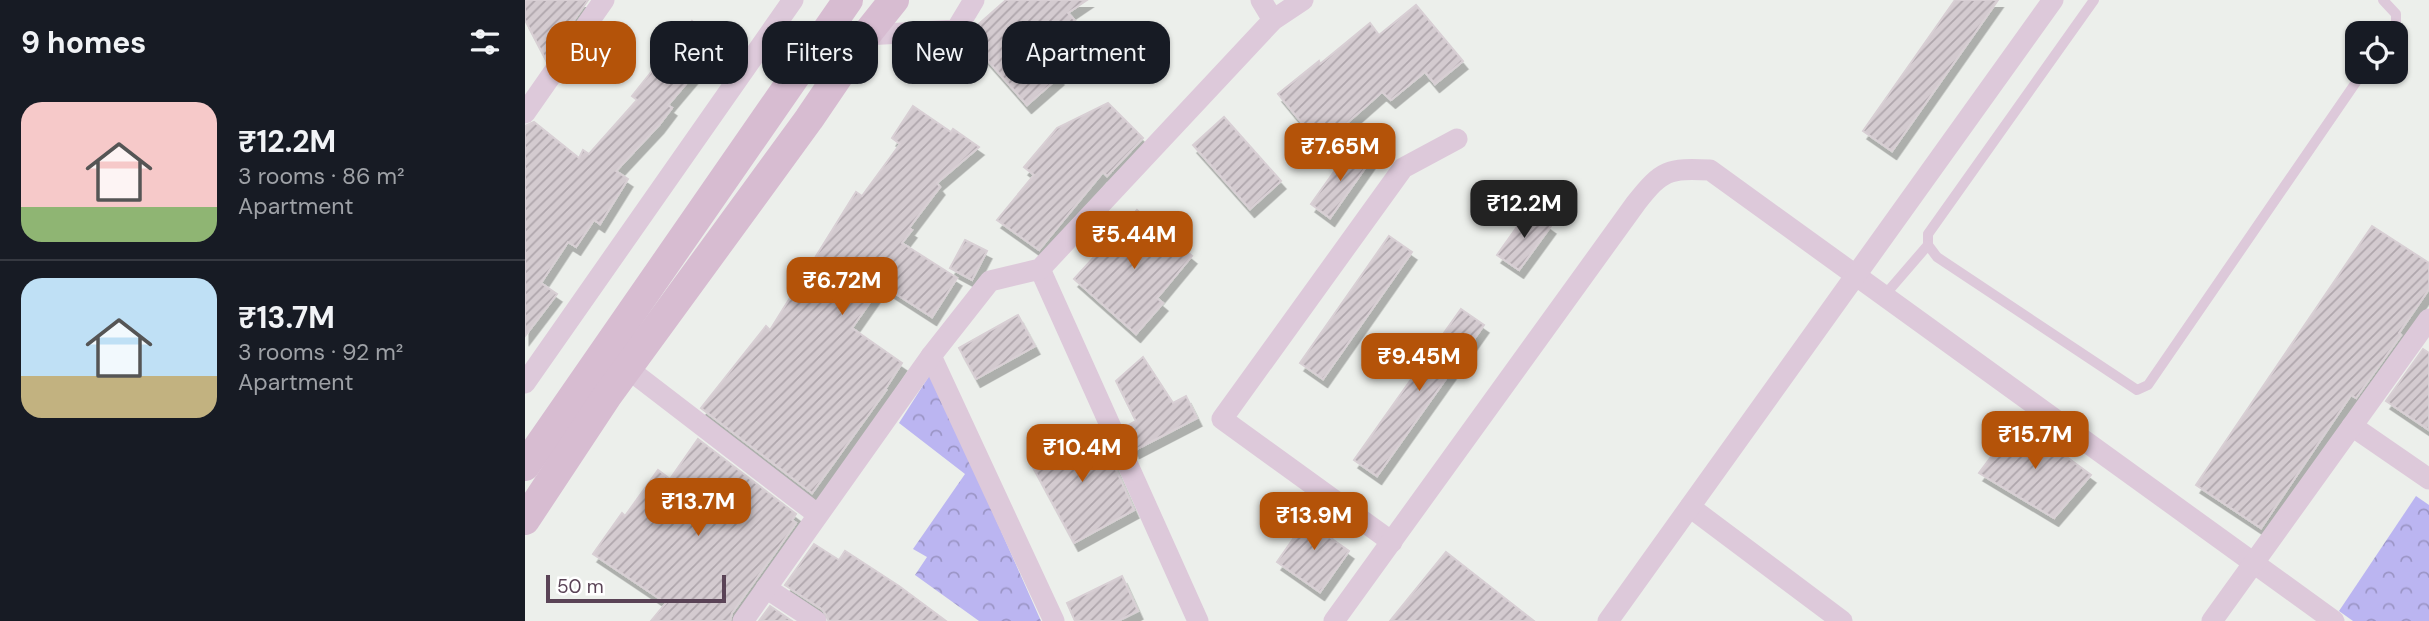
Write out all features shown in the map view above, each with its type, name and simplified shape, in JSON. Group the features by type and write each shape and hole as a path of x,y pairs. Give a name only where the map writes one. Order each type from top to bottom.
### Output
{"main road":[{"path":"525,466 848,0"},
{"path":"877,21 894,0"},
{"path":"525,520 627,368 833,84"}],"street":[{"path":"525,113 604,0"},
{"path":"525,383 793,0"},
{"path":"878,34 956,30 974,0"},
{"path":"1261,0 1273,20"},
{"path":"743,621 931,356 991,281 1040,269 1273,20 1303,0"},
{"path":"1608,621 2053,0"},
{"path":"1392,541 1221,419 1403,168 1457,139"},
{"path":"1334,621 1655,179 1680,168 1710,170 2334,621"},
{"path":"1040,269 1198,621"},
{"path":"2212,621 2429,319"},
{"path":"931,356 1054,621"},
{"path":"627,368 817,514"},
{"path":"2352,426 2429,480"},
{"path":"1689,507 1842,621"},
{"path":"767,588 816,621"}],"lane":[{"path":"2094,0 1928,234 1928,245 1937,257 2137,390 2148,384 2355,84"},
{"path":"2383,0 2396,14 2396,21"},
{"path":"1884,296 1928,245"}],"green space":[{"path":"931,373 1041,621 979,621 915,575 927,557 913,549 965,474 899,423"},
{"path":"2416,496 2429,505 2429,621 2353,621 2339,611"}],"building":[{"path":"525,0 588,0 573,21 546,21 546,60 525,20"},
{"path":"1006,0 1087,0 1068,13 1075,21 1002,21 1002,77 988,61 988,21 982,21"},
{"path":"1955,0 1998,0 1892,151 1863,131"},
{"path":"1416,5 1463,61 1435,84 1425,72 1391,100 1382,92 1321,146 1278,94 1370,23 1379,35"},
{"path":"650,74 650,84 686,84 668,105 672,108 659,125 616,171 628,179 600,224 594,220 576,247 568,242 541,283 557,294 525,336 525,126 534,122 579,158 583,150 589,154 637,100 632,96"},
{"path":"1008,84 1051,84 1027,105"},
{"path":"1108,103 1143,138 1107,176 1103,172 1039,250 997,220 1034,175 1024,167 1057,128"},
{"path":"913,106 979,147 937,183 940,187 909,228 912,230 902,243 957,278 932,317 882,285 852,328 902,363 884,391 887,389 812,493 701,408 766,326 770,330 856,192 862,196 900,144 892,138"},
{"path":"1224,117 1281,181 1250,209 1193,145"},
{"path":"1351,148 1370,161 1330,218 1311,204"},
{"path":"1137,210 1192,256 1157,298 1163,303 1136,334 1074,279"},
{"path":"1529,210 1551,226 1519,270 1497,255"},
{"path":"2372,226 2429,263 2429,289 2399,333 2401,335 2356,398 2351,395 2261,528 2196,485"},
{"path":"1389,236 1412,252 1323,379 1300,363"},
{"path":"965,240 987,251 972,280 950,268"},
{"path":"1461,309 1484,325 1377,476 1354,460"},
{"path":"1018,315 1035,346 976,379 959,348"},
{"path":"2423,349 2429,353 2429,430 2386,401"},
{"path":"1143,357 1173,403 1186,396 1197,418 1135,450 1125,427 1136,421 1116,381"},
{"path":"2018,421 2091,475 2054,518 1979,473"},
{"path":"1089,427 1097,441 1102,438 1134,510 1074,543 1028,458"},
{"path":"698,439 796,514 792,520 796,523 732,613 730,621 651,621 666,603 593,554 622,513 625,516 658,470 670,479"},
{"path":"1314,509 1333,522 1325,534 1349,551 1320,592 1277,562"},
{"path":"814,544 839,560 845,551 946,621 829,621 823,610 785,585"},
{"path":"1446,552 1534,621 1390,621"},
{"path":"1122,576 1138,611 1118,621 1075,621 1067,603"},
{"path":"770,606 792,621 759,621"}]}
